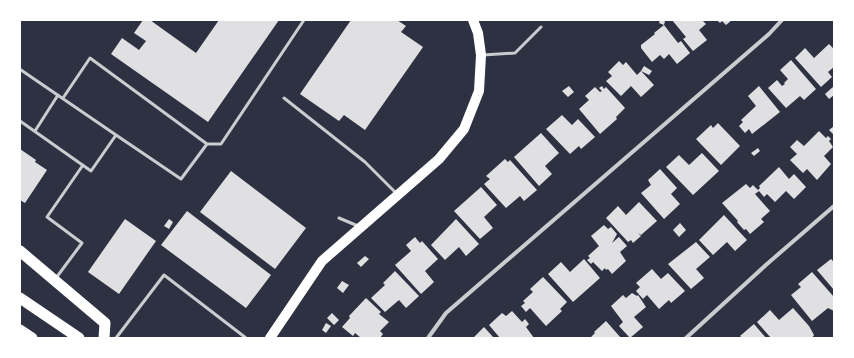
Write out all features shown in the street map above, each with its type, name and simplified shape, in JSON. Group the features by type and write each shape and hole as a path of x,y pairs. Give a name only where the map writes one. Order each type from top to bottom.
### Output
{"highway":[{"path":"20,252 105,323 104,338"},
{"path":"20,298 79,338"},
{"path":"20,330 32,338"}],"main road":[{"path":"270,338 322,261 397,194 439,159 464,128 479,91 481,55 478,33 473,20"}],"street":[{"path":"428,338 446,313 769,34 782,20"},
{"path":"686,338 834,206"}],"lane":[{"path":"63,98 90,58 207,144 221,144 304,20"},
{"path":"481,55 515,53 541,27"},
{"path":"21,70 181,179 207,144"},
{"path":"35,131 58,95"},
{"path":"284,98 365,162 397,194"},
{"path":"20,121 91,170 116,135"},
{"path":"54,280 82,243 47,217 83,165"},
{"path":"339,218 360,227"},
{"path":"116,338 164,275 246,338"}],"building":[{"path":"143,20 150,20 196,53 219,20 279,20 208,122 111,54 122,38 139,50 146,41 134,33"},
{"path":"351,20 397,20 406,26 401,32 423,47 365,130 344,115 339,121 300,94"},
{"path":"660,20 665,21 664,25 659,23"},
{"path":"672,20 704,20 703,21 706,24 699,30 707,40 693,51 683,39 686,37"},
{"path":"717,20 732,20 726,25 722,21 720,23"},
{"path":"664,25 678,43 681,41 690,53 677,64 669,54 664,59 660,55 652,62 641,48 641,45"},
{"path":"829,44 834,49 834,67 828,72 832,77 821,87 795,58 805,48 814,58"},
{"path":"791,60 816,89 804,100 800,96 786,108 768,88 777,80 782,86 785,84 784,83 788,79 780,70"},
{"path":"619,61 623,65 626,62 637,75 641,71 654,85 641,97 631,86 621,96 606,81 612,76 608,72"},
{"path":"644,66 652,71 649,75 641,71"},
{"path":"569,86 574,92 568,97 562,91"},
{"path":"602,86 604,89 606,87 625,108 616,117 617,119 600,134 579,109 589,100 585,96 595,87 600,92 602,91 599,88"},
{"path":"759,86 780,112 752,134 749,129 745,133 739,126 743,122 741,120 756,106 748,96"},
{"path":"834,86 834,95 829,99 825,94"},
{"path":"562,115 572,125 578,119 595,137 581,149 579,146 570,154 546,129"},
{"path":"718,123 740,146 721,165 696,139 711,125 713,128"},
{"path":"834,126 834,135 829,130"},
{"path":"819,131 826,138 828,136 831,139 829,141 833,147 824,156 831,164 817,180 807,169 803,173 790,160 797,154 790,147 797,140 804,146"},
{"path":"541,133 559,153 545,166 552,174 539,186 514,157"},
{"path":"758,148 760,151 754,156 751,153"},
{"path":"20,149 47,170 25,203 20,200"},
{"path":"702,153 719,171 693,195 666,167 679,155 689,165"},
{"path":"505,159 508,162 510,160 537,190 524,201 520,196 506,208 484,184 490,179 486,176"},
{"path":"779,167 789,179 794,174 806,187 794,199 786,191 775,202 767,194 764,197 759,191 755,194 770,211 761,219 764,222 750,234 746,229 744,230 722,203 746,184 750,188 753,185 758,190 760,188 759,186"},
{"path":"660,169 677,188 671,194 680,204 664,219 641,193 651,185 648,180"},
{"path":"231,171 306,228 275,269 200,212"},
{"path":"481,187 497,205 484,217 493,228 480,239 454,211"},
{"path":"639,202 657,221 641,235 638,233 641,236 633,243 631,240 628,242 606,218 618,206 626,215"},
{"path":"187,211 271,275 246,308 161,245"},
{"path":"724,215 747,240 735,251 727,242 713,255 699,240"},
{"path":"125,219 156,241 119,294 88,272"},
{"path":"169,219 173,222 169,229 164,226"},
{"path":"456,219 479,244 466,256 459,247 445,260 431,245"},
{"path":"680,223 686,230 679,237 673,230"},
{"path":"604,225 608,229 611,227 617,234 612,243 619,237 627,246 620,252 626,261 612,274 608,269 606,270 605,268 602,271 593,262 591,264 587,260 590,258 588,256 599,246 591,236"},
{"path":"415,237 420,243 422,241 438,259 425,271 434,282 421,294 395,265 411,251 406,245"},
{"path":"696,242 710,257 696,269 704,278 691,289 668,264"},
{"path":"365,256 369,259 361,267 357,263"},
{"path":"584,259 600,278 573,302 548,274 561,262 570,272"},
{"path":"831,259 834,262 834,290 817,270"},
{"path":"652,269 661,279 668,273 685,291 671,303 669,300 659,309 647,295 643,299 636,291 640,287 636,283"},
{"path":"395,271 419,296 406,308 399,300 385,312 371,298 385,285 383,283"},
{"path":"812,272 834,297 834,311 828,308 812,321 791,295 801,287 798,284"},
{"path":"543,277 567,302 560,309 562,311 546,326 530,308 526,312 521,306 525,303 523,301 533,292 530,289"},
{"path":"342,281 349,285 343,293 337,288"},
{"path":"632,293 637,296 638,295 646,307 634,317 643,327 630,338 619,326 623,322 611,306 623,295 626,298"},
{"path":"366,298 381,312 379,314 389,322 380,331 383,334 380,338 361,338 355,333 353,336 342,327 350,318 349,316"},
{"path":"793,308 809,326 814,335 812,338 771,338 757,322 770,310 779,320"},
{"path":"512,311 522,322 525,319 529,324 526,327 534,338 500,338 489,325 502,313 506,316"},
{"path":"332,313 339,320 334,325 327,318"},
{"path":"606,321 621,338 590,338 595,333 594,332"},
{"path":"326,323 331,326 326,333 322,330"},
{"path":"754,324 766,338 742,338 740,336"},
{"path":"484,327 494,338 473,338"}]}
